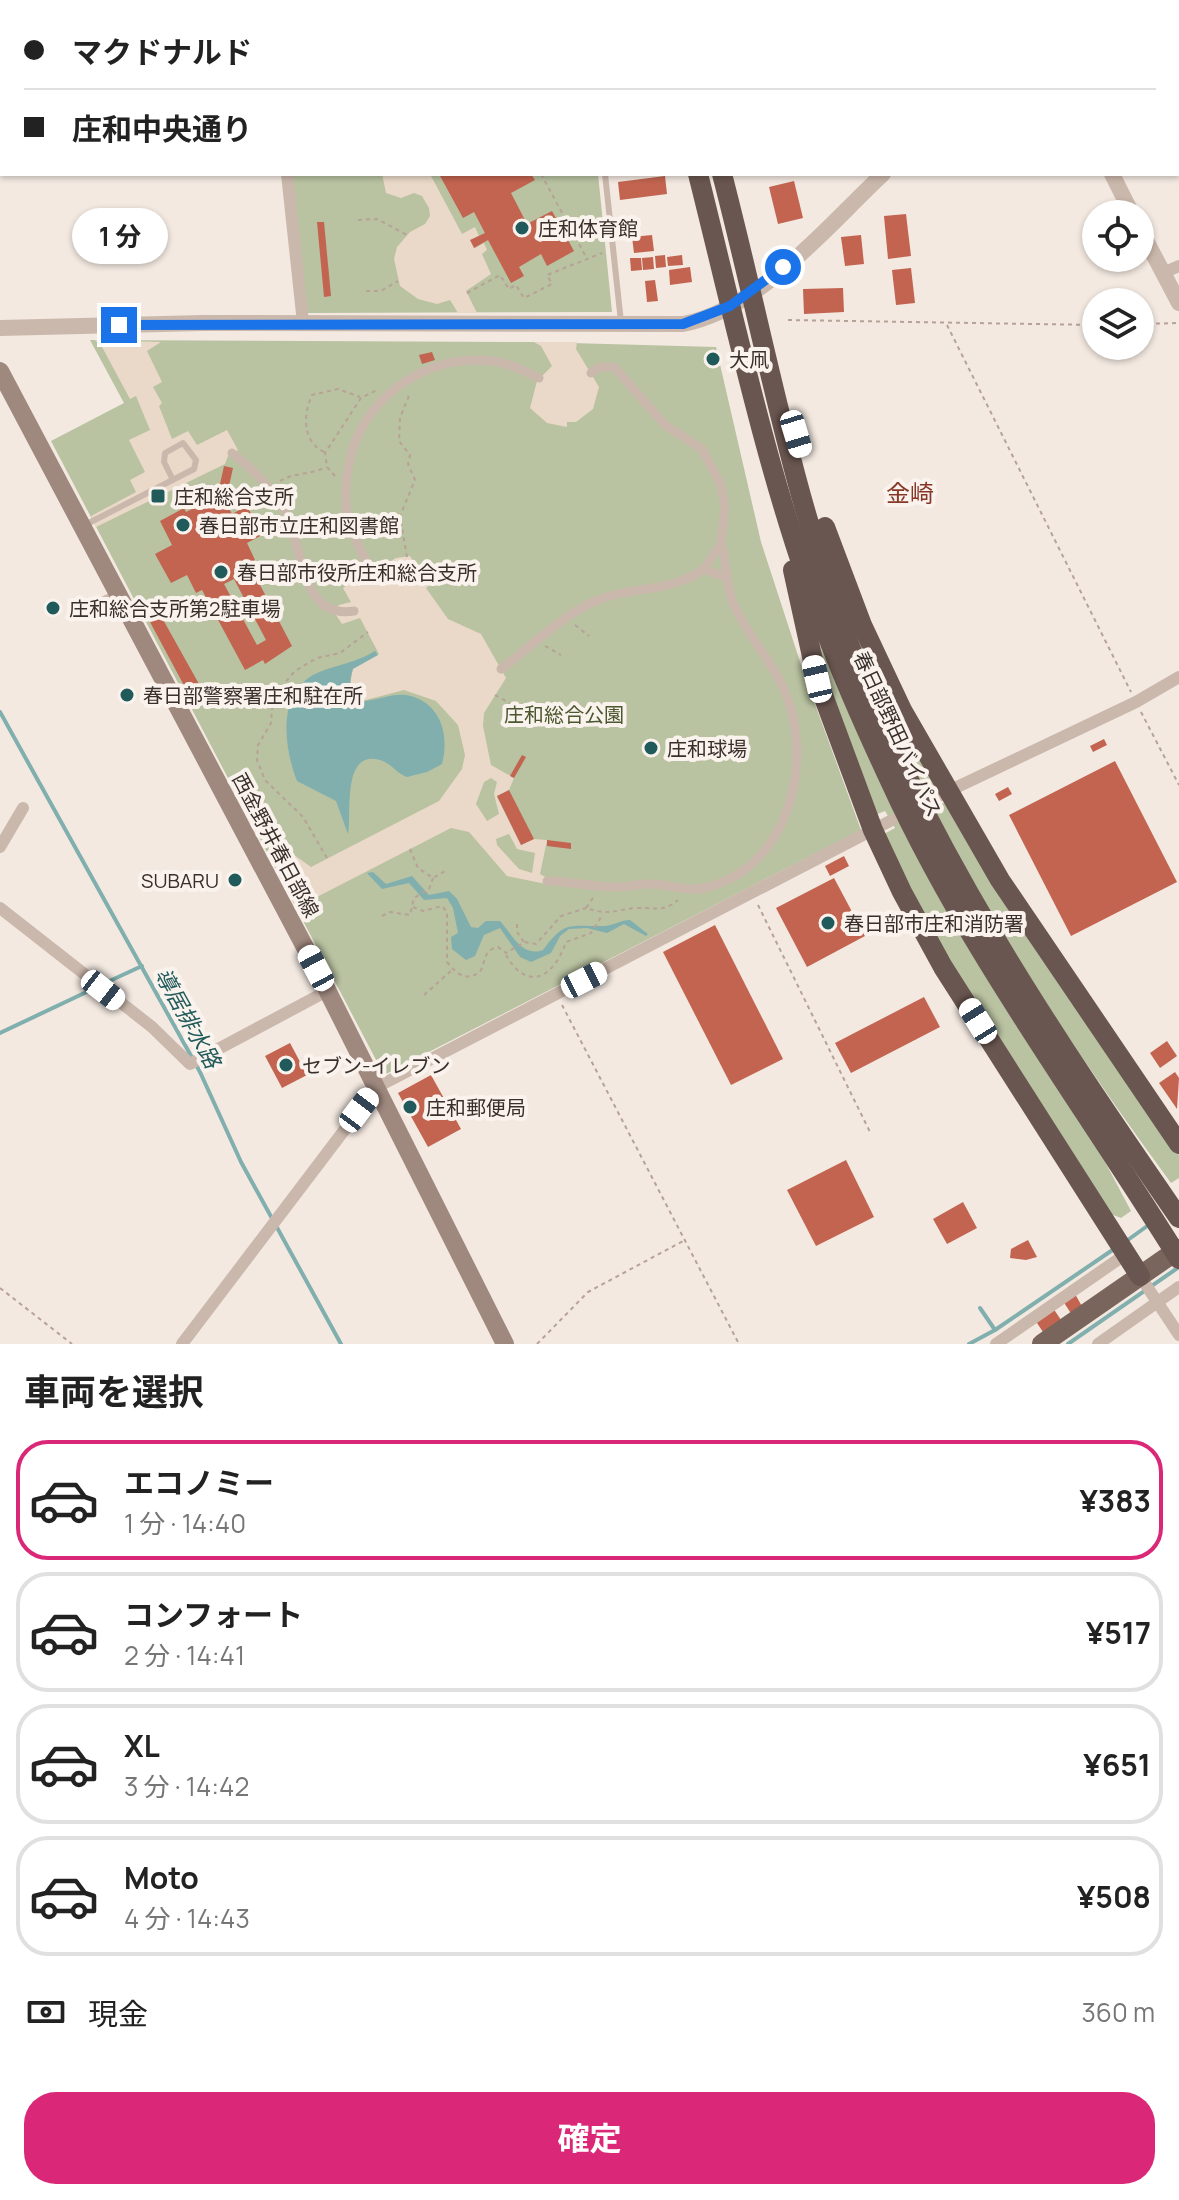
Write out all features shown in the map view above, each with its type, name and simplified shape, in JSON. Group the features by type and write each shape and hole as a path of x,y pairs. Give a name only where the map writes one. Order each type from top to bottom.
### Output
{"highway":[{"name":"春日部野田バイパス","path":"698,176 730,306 797,547 830,644 893,787 969,928 1146,1188 1179,1218"},
{"name":"春日部野田バイパス","path":"723,176 802,496 846,635 906,777 1003,956 1146,1188 1179,1259"},
{"path":"774,380 787,404 823,523 862,625 942,795 1179,1144"},
{"path":"797,547 793,569 817,679 943,967 1142,1278"}],"main road":[{"name":"西金野井春日部線","path":"0,371 83,526 110,596 327,991 505,1344"},
{"path":"1042,1344 1142,1278 1179,1249"}],"street":[{"path":"287,176 303,323"},
{"path":"0,328 303,323 683,324 730,306 752,293 881,176"},
{"path":"1113,176 1125,200"},
{"path":"1154,248 1171,270 1179,303"},
{"path":"372,572 348,519 348,466 358,431 372,410 406,381 443,364 470,360 497,362 539,378"},
{"path":"547,881 617,887 649,883 705,888 741,871 774,837 789,809 799,750 794,717 783,687 732,602 727,562 721,544 723,496 702,449 665,425 614,367 600,367 591,373"},
{"path":"232,453 270,487 294,533 300,568 308,585 328,605 354,611"},
{"path":"501,669 595,601 673,586 704,569 721,544"},
{"path":"704,569 727,578"},
{"path":"942,795 1136,702 1179,677"},
{"path":"0,847 23,808"},
{"path":"182,1344 377,1087 882,825"},
{"path":"0,908 152,1027 190,1064 327,991"},
{"path":"996,1344 1122,1247"},
{"path":"1142,1278 1179,1335"},
{"path":"1098,1344 1156,1298 1179,1287"}],"lane":[{"path":"605,176 622,325"},
{"path":"83,526 173,480 197,464 183,443 165,453 164,462 173,480"}],"path":[{"path":"542,176 586,257"},
{"path":"358,220 377,219 407,235"},
{"path":"467,293 500,275 509,289 516,285 524,298 552,284 547,275 586,257 606,252"},
{"path":"366,291 381,291 398,281"},
{"path":"788,320 1082,325"},
{"path":"1154,324 1179,323"},
{"path":"947,325 1179,785"},
{"path":"406,381 411,389 400,418 399,441 410,455 408,464 415,480 400,516 407,557"},
{"path":"325,453 308,438 303,415 312,395 338,389 361,398"},
{"path":"270,487 298,472 313,473 327,467"},
{"path":"567,619 589,636"},
{"path":"327,858 303,817 265,780 257,760 258,745 271,723 272,709 282,686 295,671 317,658 340,653 368,632"},
{"path":"538,641 561,655"},
{"path":"495,695 529,714"},
{"path":"410,849 418,868 433,878"},
{"path":"382,916 390,912 410,915 414,898 426,891 433,878 445,871"},
{"path":"586,908 597,884"},
{"path":"413,907 423,911 442,906 447,912 450,931 445,952 460,976 474,977 480,972 484,955 491,948 498,947 506,953 518,972 538,976 557,966 566,942 591,933 596,920 603,914 635,908 660,910 681,896 683,888"},
{"path":"752,893 871,1134"},
{"path":"506,953 524,943 536,944 561,916 586,908 603,914"},
{"path":"517,924 517,932 524,943"},
{"path":"424,995 453,969"},
{"path":"556,994 739,1344"},
{"path":"537,1344 588,1292 685,1240"},
{"path":"0,1288 72,1344"}],"green space":[{"path":"291,176 598,176 612,312 306,313"},
{"name":"庄和総合公園","path":"90,340 534,342 716,347 761,542 804,674 861,830 384,1075 51,441 124,403"},
{"path":"820,529 939,784 928,790 936,806 948,801 1067,993 1179,1155 1179,1178 1171,1183 1048,1006 938,822 888,715"},
{"path":"804,593 1131,1211 1121,1218 1108,1213 929,931 884,834 895,828 885,811 875,815 820,661"}],"shaded area":[{"path":"382,176 431,176 462,234 475,227 479,236 471,240 475,248 484,243 487,250 482,254 491,274 466,291 477,313 458,313 450,300 437,304 418,299 400,286 394,259 397,247 410,232 425,224 430,216 429,208 422,196 414,193 401,198 386,193"},
{"path":"95,340 161,342 147,351 162,382 153,387 162,403 159,406 172,439 188,431 197,445 227,430 238,450 228,456 225,464 96,527 91,516 136,492 130,480 145,472 129,440 150,430 136,396 130,399 102,347"},
{"path":"534,342 577,342 576,349 599,387 593,409 576,422 567,422 567,427 547,423 530,408 537,381 552,366 541,346"},
{"path":"410,556 420,574 428,577 430,585 426,588 448,619 481,634 506,678 484,713 483,726 491,765 514,778 509,790 497,797 521,845 534,839 547,840 540,874 547,878 546,884 507,876 469,832 451,828 313,899 300,915 268,852 280,845 311,867 439,801 462,769 465,755 458,725 436,701 404,690 362,701 350,685 353,668 379,654 360,618 342,624 334,612 339,605 351,602 343,588 396,558","holes":["491,778 497,782 494,794 499,814 487,821 476,804 484,782","509,834 517,849 535,853 532,873 519,869 497,845 496,839"]}],"water":[{"path":"375,651 378,655 353,669 350,683 355,694 362,701 400,695 418,698 440,720 445,741 444,753 442,764 407,777 380,760 368,759 359,764 351,786 348,834 336,801 297,781 289,751 287,718 290,703 307,679"},
{"path":"373,872 386,884 412,876 429,895 449,891 457,899 471,927 478,928 486,921 500,921 529,951 543,950 557,933 576,926 605,926 630,920 648,934 646,936 624,924 607,933 587,928 569,929 560,936 551,953 531,962 520,957 500,928 484,935 475,956 466,960 452,949 451,937 458,933 453,908 447,898 424,900 409,883 382,889 367,873"}],"building":[{"name":"庄和体育館","path":"440,176 532,176 535,180 511,193 527,224 552,211 574,251 547,266 541,254 519,267 524,276 511,283 488,240 474,248 470,240 485,233 474,212 463,218"},
{"path":"665,176 667,194 620,200 618,182"},
{"path":"794,181 803,218 778,224 769,187"},
{"path":"906,214 911,256 888,259 884,216"},
{"path":"317,222 324,222 331,296 324,297"},
{"path":"652,235 654,251 634,253 632,237"},
{"path":"861,235 864,264 845,266 841,237"},
{"path":"665,255 666,267 656,268 655,256"},
{"path":"682,255 683,265 668,266 667,257"},
{"path":"653,257 654,269 643,270 642,258"},
{"path":"630,258 641,258 642,270 631,271"},
{"path":"690,267 692,282 670,285 669,270"},
{"path":"911,268 915,303 896,305 892,270"},
{"path":"655,280 658,301 647,302 645,281"},
{"path":"843,288 844,312 804,314 803,289"},
{"path":"432,352 435,360 422,364 419,355"},
{"path":"224,466 233,468 229,486 220,484"},
{"path":"219,490 232,514 247,506 262,535 247,543 255,560 249,564 292,646 265,664 263,660 245,670 202,590 196,593 187,575 171,583 155,554 172,545 160,521 184,508 186,512 196,507 194,503","holes":["234,579 266,640 257,645 224,584"]},
{"path":"161,616 199,684 187,691 150,622"},
{"path":"1104,739 1107,745 1093,752 1090,746"},
{"path":"522,755 526,757 514,778 510,776"},
{"path":"1115,761 1177,882 1071,936 1009,815"},
{"path":"1008,787 1012,794 999,801 995,794"},
{"path":"509,790 534,839 521,845 497,796"},
{"path":"547,840 571,843 571,849 547,846"},
{"path":"844,856 849,866 830,876 825,866"},
{"path":"834,878 865,936 807,967 776,908"},
{"path":"715,925 783,1059 731,1085 663,952"},
{"path":"924,997 940,1027 851,1073 835,1043"},
{"path":"1167,1041 1177,1056 1160,1068 1150,1053"},
{"name":"セブン-イレブン","path":"290,1043 307,1075 282,1088 265,1056"},
{"path":"1175,1072 1179,1078 1177,1109 1159,1083"},
{"path":"431,1075 461,1129 428,1147 398,1093"},
{"path":"846,1160 874,1217 816,1246 787,1190"},
{"path":"963,1202 977,1228 947,1244 933,1219"},
{"path":"1028,1240 1037,1257 1026,1260 1010,1258 1011,1249"},
{"path":"1075,1294 1083,1308 1072,1315 1063,1301"},
{"path":"1053,1308 1063,1323 1045,1335 1035,1320"}],"waterway":[{"name":"導居排水路","path":"0,712 200,1072 241,1162 341,1344"},
{"path":"103,984 142,966"},
{"path":"0,1033 95,988"},
{"path":"1125,1242 1150,1224"},
{"path":"969,1344 995,1330 1114,1249"},
{"path":"1068,1344 1179,1267"},
{"path":"980,1308 995,1330"}],"place":[{"name":"庄和体育館","path":"522,228"},
{"name":"大凧","path":"713,359"},
{"name":"庄和総合支所","path":"158,496"},
{"name":"春日部市立庄和図書館","path":"183,525"},
{"name":"春日部市役所庄和総合支所","path":"221,572"},
{"name":"庄和総合支所第2駐車場","path":"53,608"},
{"name":"春日部警察署庄和駐在所","path":"127,695"},
{"name":"庄和球場","path":"651,748"},
{"name":"SUBARU","path":"235,880"},
{"name":"春日部市庄和消防署","path":"828,923"},
{"name":"セブン-イレブン","path":"286,1065"},
{"name":"庄和郵便局","path":"410,1107"}],"district":[{"name":"金崎","path":"910,492"}],"route":[{"path":"119,325 683,324 730,306 767,282 783,267"}]}
